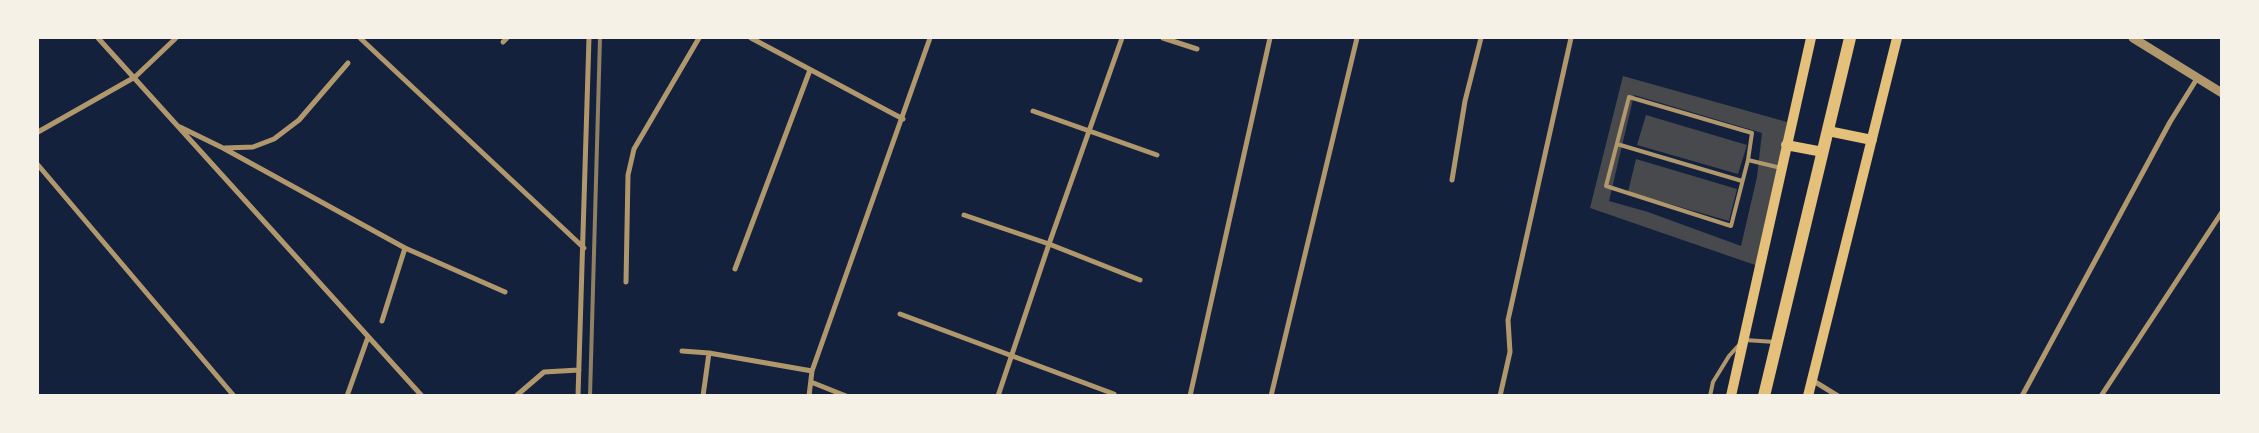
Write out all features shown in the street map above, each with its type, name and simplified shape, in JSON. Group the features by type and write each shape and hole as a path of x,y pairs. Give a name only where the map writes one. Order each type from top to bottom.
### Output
{"main road":[{"path":"1731,396 1811,38"},
{"path":"1764,396 1850,38"},
{"path":"1808,396 1897,38"},
{"path":"1828,131 1872,140"},
{"path":"1786,144 1823,152"}],"street":[{"path":"98,38 422,396"},
{"path":"38,132 135,78 176,38"},
{"path":"360,38 584,248"},
{"path":"578,396 589,38"},
{"path":"626,282 628,175 634,149 699,38"},
{"path":"751,38 903,119"},
{"path":"809,396 812,371 903,119 930,38"},
{"path":"998,396 1049,244 1122,38"},
{"path":"1163,38 1197,49"},
{"path":"1190,396 1270,38"},
{"path":"1271,396 1357,38"},
{"path":"1452,180 1465,101 1481,38"},
{"path":"1500,396 1510,352 1508,320 1571,38"},
{"path":"2134,38 2222,93"},
{"path":"223,148 253,147 274,138 299,120 348,63"},
{"path":"735,269 810,70"},
{"path":"2022,396 2170,122 2198,77"},
{"path":"1033,111 1157,155"},
{"path":"177,126 223,148 405,248 505,292"},
{"path":"38,165 234,396"},
{"path":"2101,396 2222,212"},
{"path":"964,215 1049,244 1140,280"},
{"path":"382,321 405,248"},
{"path":"900,314 1114,394"},
{"path":"347,396 368,337"},
{"path":"682,351 709,353 812,371"},
{"path":"703,396 709,353"},
{"path":"516,396 544,372 579,370"},
{"path":"1812,380 1838,396"},
{"path":"811,382 846,396"}],"lane":[{"path":"1629,97 1752,133 1748,160 1730,226 1606,186 1617,144 1629,97"},
{"path":"1617,144 1742,181"},
{"path":"1748,160 1781,168"},
{"path":"1710,396 1713,382 1728,356 1744,340 1777,342"}],"building":[{"path":"1623,76 1787,122 1758,266 1590,208","holes":["1634,95 1762,133 1757,177 1741,246 1648,212 1609,201"]},
{"path":"1646,115 1747,145 1738,174 1637,145"},
{"path":"1636,159 1737,189 1729,221 1628,192"}],"railway":[{"path":"590,396 600,38"}]}
